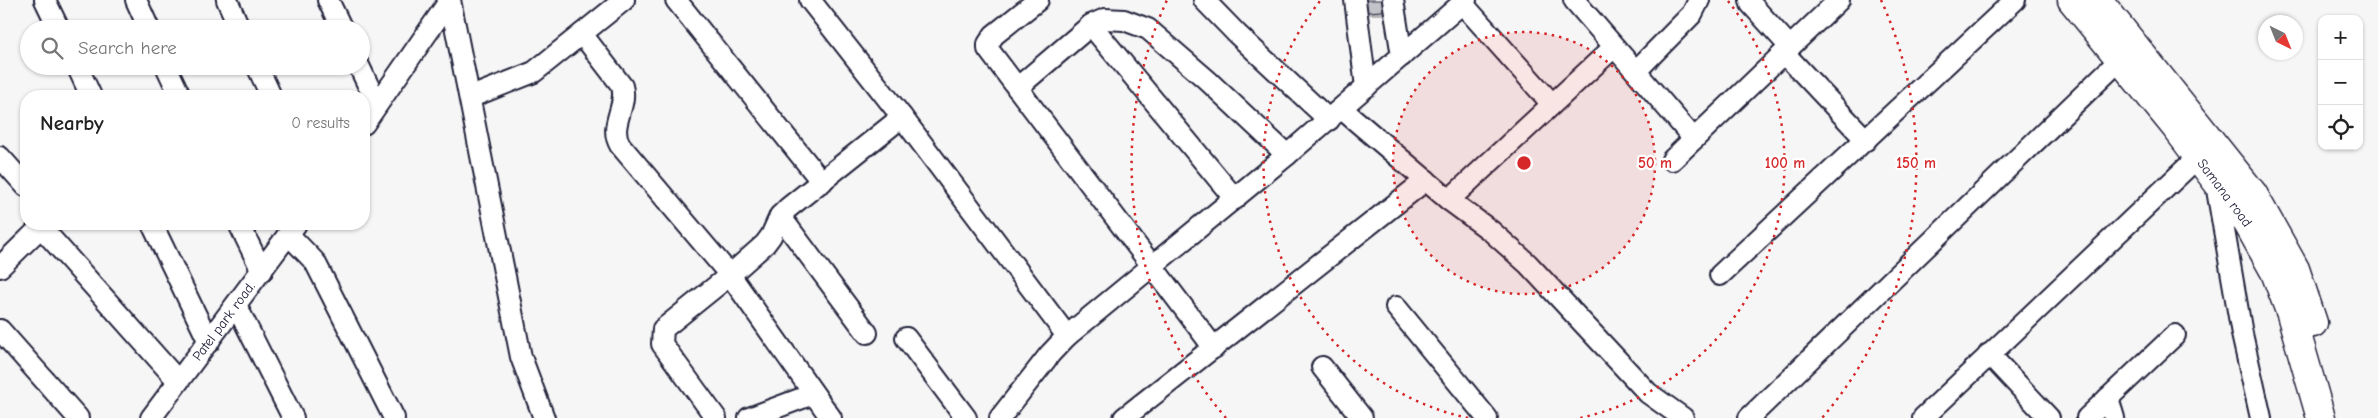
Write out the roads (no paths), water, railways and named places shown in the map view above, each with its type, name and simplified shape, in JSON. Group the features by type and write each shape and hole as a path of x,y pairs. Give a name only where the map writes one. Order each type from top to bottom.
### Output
{"main road":[{"name":"Samana road","path":"2072,0 2128,53 2253,194 2276,232 2295,269 2316,329 2340,418"},
{"name":"Samana road","path":"2098,0 2128,53 2198,156 2247,222 2275,272 2291,314 2321,418"}],"street":[{"path":"45,0 55,20"},
{"path":"136,0 145,20"},
{"path":"227,0 236,20"},
{"path":"328,0 338,20"},
{"path":"450,0 471,97 521,357 544,418"},
{"path":"370,115 450,0"},
{"path":"471,97 534,72 624,0"},
{"path":"676,0 822,182"},
{"path":"810,0 902,117 1067,336"},
{"path":"1038,0 994,35 988,44 988,49 1150,266 1214,348"},
{"path":"1355,0 1366,87"},
{"path":"1393,0 1402,56"},
{"path":"1574,0 1694,139"},
{"path":"1636,71 1692,14 1699,0"},
{"path":"1750,0 1751,4 1787,50 1866,140"},
{"path":"1672,160 1840,0"},
{"path":"1720,275 2014,0"},
{"path":"1009,415 1050,354 1067,336 1335,115 1464,1 1552,104"},
{"path":"1211,2 1236,34 1335,115 1426,180 1449,200 1491,231 1528,264 1648,393 1683,418"},
{"path":"1017,88 1091,25 1105,19 1124,20 1148,29 1206,79 1287,155"},
{"path":"1091,25 1235,199"},
{"path":"582,34 622,86 624,95 615,130 616,138 730,275 831,418"},
{"path":"1449,200 1614,46"},
{"path":"1749,418 2128,53"},
{"path":"81,75 88,90"},
{"path":"170,75 177,90"},
{"path":"262,75 268,90"},
{"path":"363,75 377,104"},
{"path":"716,418 662,344 661,334 667,324 730,275 771,236 780,216 788,208 902,117"},
{"path":"1923,418 2198,156"},
{"path":"0,157 20,179"},
{"path":"2215,177 2242,334 2261,418"},
{"path":"1124,418 1426,180"},
{"path":"780,216 868,333"},
{"path":"0,267 37,230"},
{"path":"46,230 178,381"},
{"path":"155,230 208,342"},
{"path":"243,230 262,271"},
{"name":"Patel park road.","path":"151,418 291,230"},
{"path":"293,230 315,262 394,418"},
{"path":"236,306 293,418"},
{"path":"1396,308 1487,418"},
{"path":"0,330 78,418"},
{"path":"2087,418 2175,335"},
{"path":"906,338 966,418"},
{"path":"1989,354 2050,418"},
{"path":"1322,367 1362,418"},
{"path":"750,418 813,394"},
{"path":"2108,398 2114,418"}]}
